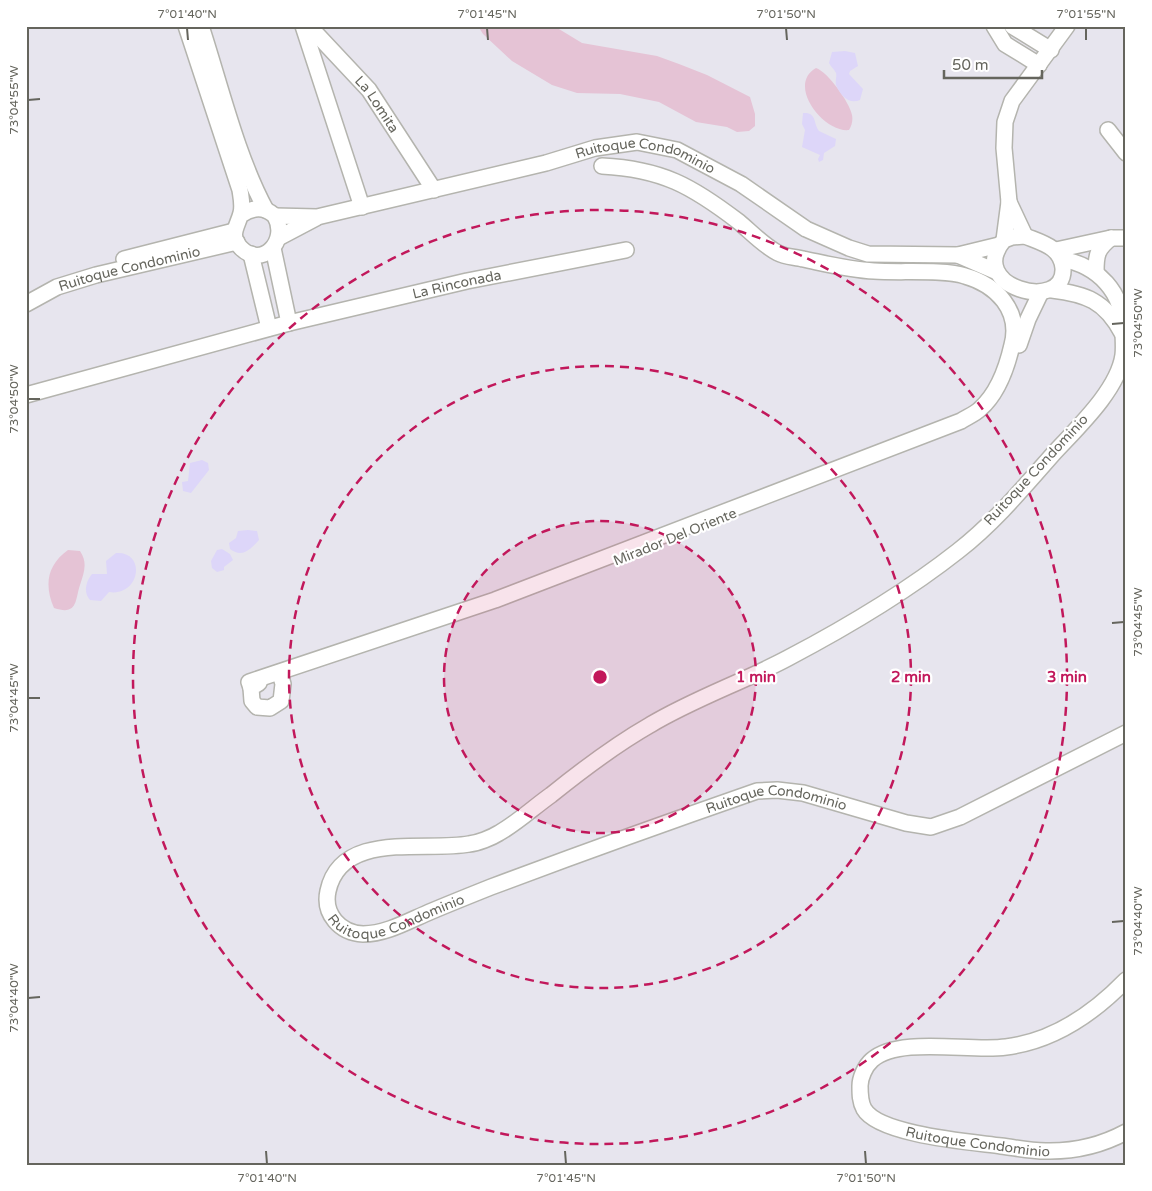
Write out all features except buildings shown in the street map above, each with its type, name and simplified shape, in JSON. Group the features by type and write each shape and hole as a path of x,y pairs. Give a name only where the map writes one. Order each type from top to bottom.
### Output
{"street":[{"path":"186,26 240,190 241,215 236,237 251,254 268,328"},
{"path":"201,26 256,191 280,229 276,242 289,323"},
{"path":"303,26 362,207"},
{"name":"La Lomita","path":"309,26 369,90 434,190"},
{"path":"994,26 1005,44 1039,65"},
{"path":"1012,26 1051,50"},
{"path":"1025,236 1010,202 1004,148 1005,122 1012,101 1067,26"},
{"path":"1108,130 1126,153"},
{"name":"Ruitoque Condominio","path":"241,215 253,208 270,213 317,217 546,163 595,148 637,142 677,150 740,184 806,230 848,248 868,254 958,256 1001,243 1012,237 1025,236 1059,255 1079,262 1096,272 1112,288 1124,319 1122,358 1116,377 1104,396 1014,497 960,550 886,602 788,658 650,724 570,780 500,833 470,844 386,847 356,855 338,868 328,891 328,911 340,928 361,934 389,930 490,888 757,792 777,790 802,793 898,821 931,827 975,809 1126,733"},
{"path":"281,677 283,691 281,701 274,706 257,707 252,701 249,682 495,600 961,421 981,409 999,384 1012,346 1014,323 1008,306 999,294 984,283 963,275 857,270 778,253 738,222 687,187 659,174 630,168 602,166"},
{"path":"995,271 994,259 1001,243 1010,202"},
{"name":"Ruitoque Condominio","path":"251,254 263,254 276,242 317,217"},
{"name":"Ruitoque Condominio","path":"26,292 91,268 236,237"},
{"name":"Ruitoque Condominio","path":"26,304 57,287 236,237"},
{"path":"1021,338 1046,292 1059,283 1063,274 1059,255 1118,238"},
{"path":"1096,272 1096,260 1100,247 1118,238"},
{"name":"La Rinconada","path":"26,395 268,328 467,281 626,250"},
{"name":"Ruitoque Condominio","path":"958,256 995,271 1000,278 1008,282 1046,292 1079,294 1094,300 1106,309 1123,335"},
{"path":"1008,282 1020,316 1021,338"},
{"name":"Mirador Del Oriente","path":"251,688 266,680 281,677 492,610 969,422 982,416 998,399 1012,370 1021,338"},
{"name":"Ruitoque Condominio","path":"1126,980 1102,1005 1068,1028 1029,1041 1007,1047 964,1049 918,1046 885,1052 871,1060 860,1078 860,1095 864,1110 878,1119 906,1131 927,1136 1048,1152 1079,1149 1111,1140 1126,1132"}],"shaded area":[{"path":"478,26 554,26 582,43 657,56 707,75 750,97 755,114 755,126 749,131 737,132 727,127 696,122 659,102 620,94 577,93 552,85 512,61 483,34"},
{"path":"816,68 832,81 847,103 852,117 852,124 849,130 839,129 829,124 812,106 807,96 805,85 808,76"},
{"path":"68,550 80,551 85,568 74,605 67,610 62,610 54,608 48,583 49,576 56,562"}],"sand":[{"path":"845,51 855,53 858,66 850,71 849,74 863,89 860,100 852,101 845,98 836,85 836,73 829,63 832,52"},
{"path":"803,113 813,116 819,131 836,139 835,146 824,153 823,160 819,162 820,155 802,147 805,130 802,124"},
{"path":"202,460 208,463 209,470 191,493 183,491 182,482 188,481 190,463"},
{"path":"238,531 257,531 259,540 256,544 242,553 234,552 230,549 229,543 236,538"},
{"path":"222,549 230,554 233,560 224,567 224,570 217,572 212,568 211,561 217,550"},
{"path":"116,553 126,554 132,559 136,566 136,574 133,581 128,588 119,592 109,592 101,601 90,600 86,591 90,577 92,574 107,574 106,561"}]}
